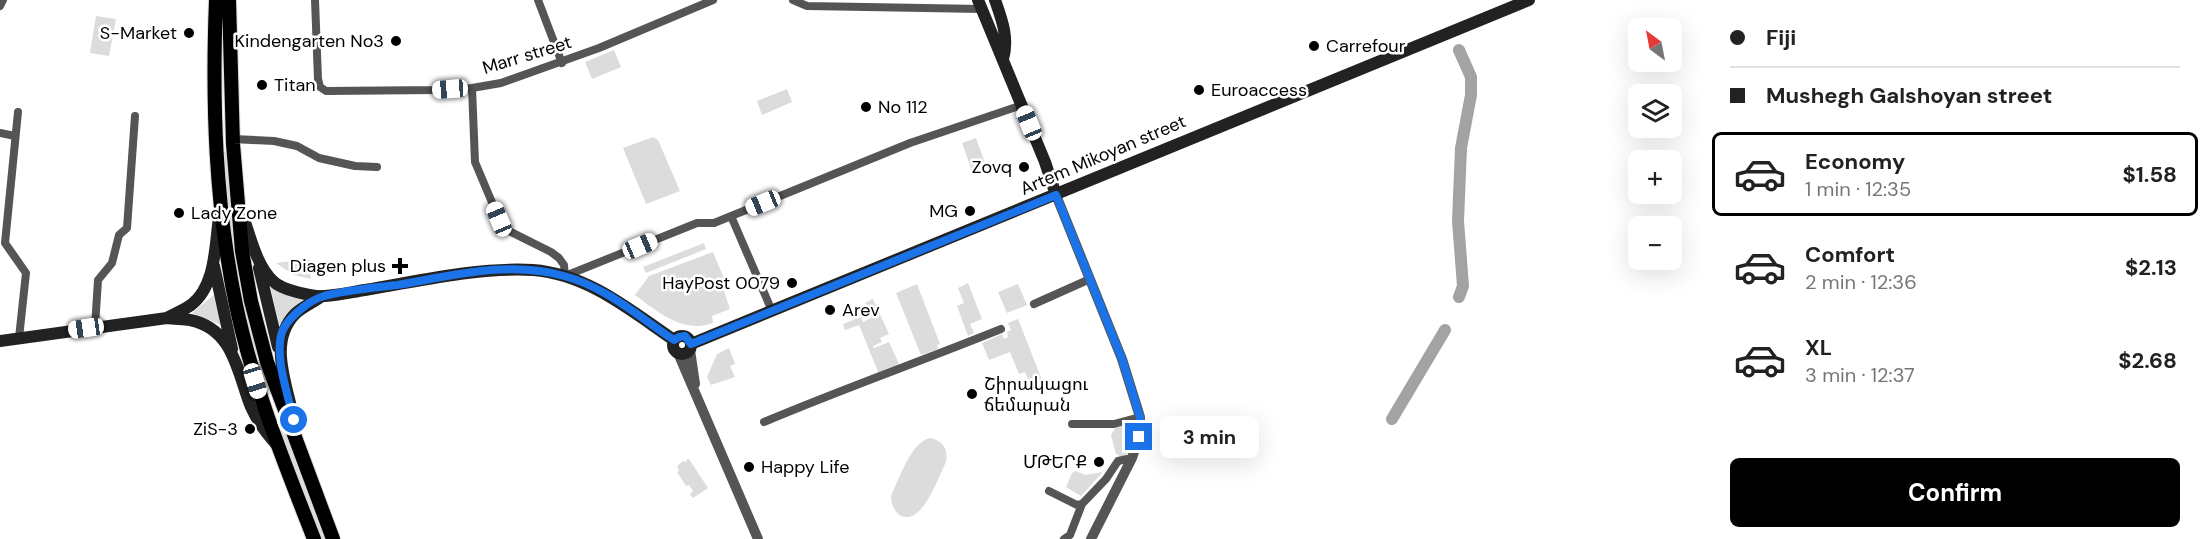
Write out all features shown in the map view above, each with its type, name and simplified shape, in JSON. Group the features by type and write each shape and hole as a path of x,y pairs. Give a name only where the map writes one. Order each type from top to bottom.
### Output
{"main road":[{"path":"216,0 213,63 215,140 220,210 236,305 252,369 271,428 314,539"},
{"path":"229,0 233,139 242,251 251,301 267,362 333,539"},
{"path":"995,0 1005,28 1006,48 1003,61"},
{"name":"Artem Mikoyan street","path":"686,349 1109,171 1529,0"},
{"path":"980,4 1056,195"},
{"path":"213,63 222,58 231,63"},
{"path":"215,140 224,145 233,139"},
{"path":"239,207 257,256 294,420 295,440"},
{"path":"167,318 191,306 201,296 207,284 213,262 220,210"},
{"path":"257,256 273,282 285,289 322,296 502,270 535,270 565,276 595,288 626,306 674,340 674,349 686,349"},
{"path":"213,262 233,353 252,409 268,435 278,446"},
{"path":"279,354 284,328 296,312 322,296"},
{"path":"0,341 167,318 190,320 202,324 217,333 233,353"},
{"path":"271,428 278,418 283,418 288,422"}],"street":[{"path":"0,6 3,0"},
{"name":"Marr street","path":"315,0 318,78 320,87 326,91 472,88 518,79 713,0"},
{"path":"538,0 562,63"},
{"path":"793,0 807,6 980,4"},
{"path":"472,88 475,162 499,219 505,228 559,258 564,265 565,276 697,223 714,223 910,143 1022,105"},
{"path":"18,112 5,243 26,273 19,338"},
{"path":"95,327 98,280 112,263 119,235 127,228 135,116"},
{"path":"0,133 15,136"},
{"path":"233,139 274,141 297,146 318,158 355,166 377,167"},
{"path":"1056,195 1122,359 1140,417 1139,437 1132,458 1091,539"},
{"path":"731,216 772,311"},
{"path":"1034,304 1090,279"},
{"path":"764,422 830,394 862,384 1001,329"},
{"path":"686,349 696,394 758,539"},
{"path":"1072,424 1114,424 1140,417"},
{"path":"1064,539 1070,535 1082,504 1106,479 1118,461 1132,458"},
{"path":"1049,492 1077,505 1082,504"}],"shaded area":[{"path":"96,16 116,19 109,56 90,53"},
{"path":"614,50 621,67 592,79 585,62"},
{"path":"787,89 792,102 762,115 757,101"},
{"path":"653,137 658,140 680,191 646,204 623,148"},
{"path":"976,138 985,163 971,168 962,143"},
{"path":"221,152 227,152 257,346 267,385 263,387 243,314 231,249"},
{"path":"704,243 706,249 646,273 643,267"},
{"path":"713,252 726,283 722,286 730,309 712,316 713,323 691,326 671,320 635,295 649,276"},
{"path":"309,259 311,279 294,275 276,263"},
{"path":"968,283 982,319 970,324 974,333 968,336 957,306 964,303 958,288"},
{"path":"917,284 940,344 937,345 938,349 921,355 896,293"},
{"path":"1018,284 1027,305 1007,313 998,292"},
{"path":"270,286 312,298 280,327"},
{"path":"215,294 221,325 192,313"},
{"path":"873,299 889,334 880,338 882,342 873,346 874,348 889,342 900,366 879,374 859,325 845,330 843,324 861,317 863,322 871,318 865,303"},
{"path":"1018,319 1042,380 1030,384 1025,372 1019,374 1010,352 989,360 982,343 1002,334 1004,339 1008,337 1007,332 1011,330 1008,323"},
{"path":"729,348 735,364 730,366 735,377 711,385 707,377 717,354"},
{"path":"1133,425 1127,454 1122,457 1116,454 1111,435 1116,427"},
{"path":"283,428 326,539 321,539 279,430"},
{"path":"930,438 939,441 944,446 946,462 923,507 909,517 901,516 893,508 891,496 911,454 917,446"},
{"path":"687,459 708,488 693,498 690,494 693,491 689,485 686,486 677,472 679,471 677,466 683,461 686,462"},
{"path":"1076,471 1085,475 1103,472 1081,496 1066,487 1072,473"}],"waterway":[{"path":"1459,50 1471,77 1471,95 1461,148 1458,221 1463,286 1459,297"},
{"path":"1392,419 1445,330"}],"place":[{"name":"S-Market","path":"189,33"},
{"name":"Kindengarten No3","path":"396,41"},
{"name":"Carrefour","path":"1314,46"},
{"name":"Titan","path":"262,85"},
{"name":"Euroaccess","path":"1199,90"},
{"name":"No 112","path":"866,107"},
{"name":"Zovq","path":"1024,167"},
{"name":"MG","path":"970,211"},
{"name":"Lady Zone","path":"179,213"},
{"name":"Diagen plus","path":"400,266"},
{"name":"HayPost 0079","path":"792,283"},
{"name":"Arev","path":"830,310"},
{"name":"Շիրակացու ճեմարան","path":"972,394"},
{"name":"ZiS-3","path":"250,429"},
{"name":"ՄԹԵՐՔ","path":"1099,462"},
{"name":"Happy Life","path":"749,467"}],"route":[{"path":"294,420 279,354 284,328 296,312 322,296 472,273 535,270 565,276 595,288 626,306 674,340 685,336 691,344 1056,195 1122,359 1140,417 1139,437"}]}
